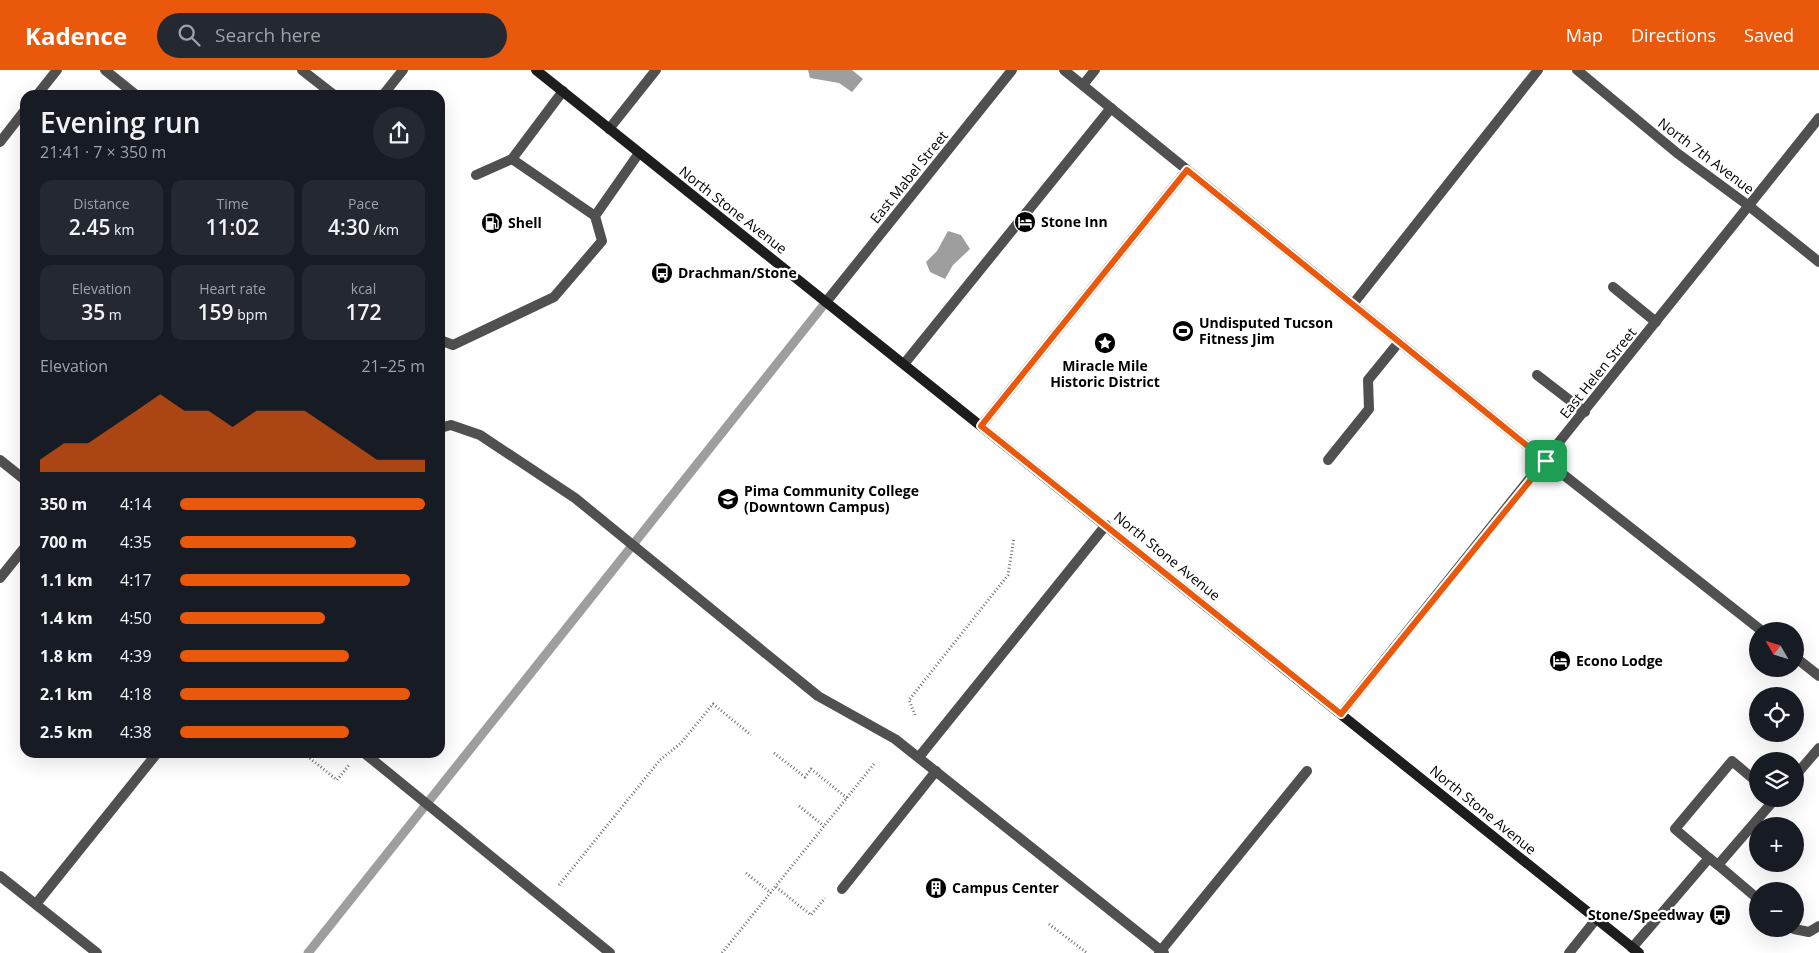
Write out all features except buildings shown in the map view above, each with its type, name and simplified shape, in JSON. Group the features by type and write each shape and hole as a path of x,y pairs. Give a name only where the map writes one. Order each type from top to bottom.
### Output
{"main road":[{"name":"North Stone Avenue","path":"536,70 1636,950"}],"street":[{"path":"41,90 57,70"},
{"path":"106,70 130,90"},
{"path":"302,70 328,90"},
{"path":"387,90 403,70"},
{"path":"609,129 656,70"},
{"name":"East Mabel Street","path":"826,302 1012,70"},
{"path":"1064,70 1546,461 1751,622"},
{"path":"1083,85 1095,70"},
{"path":"1353,304 1538,70"},
{"name":"North 7th Avenue","path":"1577,70 1677,153 1749,206 1819,262"},
{"path":"476,176 512,159 563,91"},
{"path":"904,364 1111,108"},
{"path":"0,142 20,116"},
{"name":"East Helen Street","path":"1341,714 1546,461 1819,118"},
{"path":"595,216 639,153"},
{"path":"445,342 453,346 554,297 602,241 595,216 512,159"},
{"path":"981,426 1187,170"},
{"path":"1613,287 1656,322"},
{"path":"1328,460 1368,409 1368,380 1399,342"},
{"path":"1537,375 1584,412"},
{"path":"445,427 451,425 480,435 575,498 818,696 896,739 1162,952 1307,771"},
{"path":"0,460 20,476"},
{"path":"919,757 1106,525"},
{"path":"0,578 20,552"},
{"path":"1804,664 1819,676"},
{"path":"1804,766 1819,748"},
{"path":"36,904 153,758"},
{"path":"370,758 610,953"},
{"path":"1749,776 1732,762 1675,829 1749,892"},
{"path":"842,889 936,771"},
{"path":"1718,866 1768,807"},
{"path":"1636,950 1709,858"},
{"path":"0,876 97,953"},
{"path":"1569,953 1597,918"},
{"path":"1804,931 1810,932 1819,926"}],"path":[{"path":"915,715 909,700 1008,575 1014,538"},
{"path":"547,901 660,760 681,744 713,704 751,735"},
{"path":"774,753 805,777 811,769 847,798"},
{"path":"310,758 337,780 354,759"},
{"path":"722,953 874,764"},
{"path":"799,806 824,826"},
{"path":"746,873 771,893"},
{"path":"776,887 811,915 836,884 842,889"},
{"path":"1049,924 1087,953"}],"shaded area":[{"path":"808,70 852,70 863,79 852,92 839,83 810,78"},
{"path":"948,231 961,235 970,249 953,265 945,279 930,272 926,262 937,251"}],"waterway":[{"path":"308,953 826,302"}],"place":[{"name":"Stone Inn","path":"1025,222"},
{"name":"Shell","path":"492,223"},
{"name":"Drachman/Stone","path":"662,273"},
{"name":"Undisputed Tucson Fitness Jim","path":"1183,331"},
{"name":"Miracle Mile Historic District","path":"1105,343"},
{"name":"Pima Community College (Downtown Campus)","path":"728,499"},
{"name":"Econo Lodge","path":"1560,661"},
{"name":"Campus Center","path":"936,888"},
{"name":"Stone/Speedway","path":"1720,915"}],"route":[{"path":"1187,170 1546,461 1341,714 981,426 1187,170"}]}
